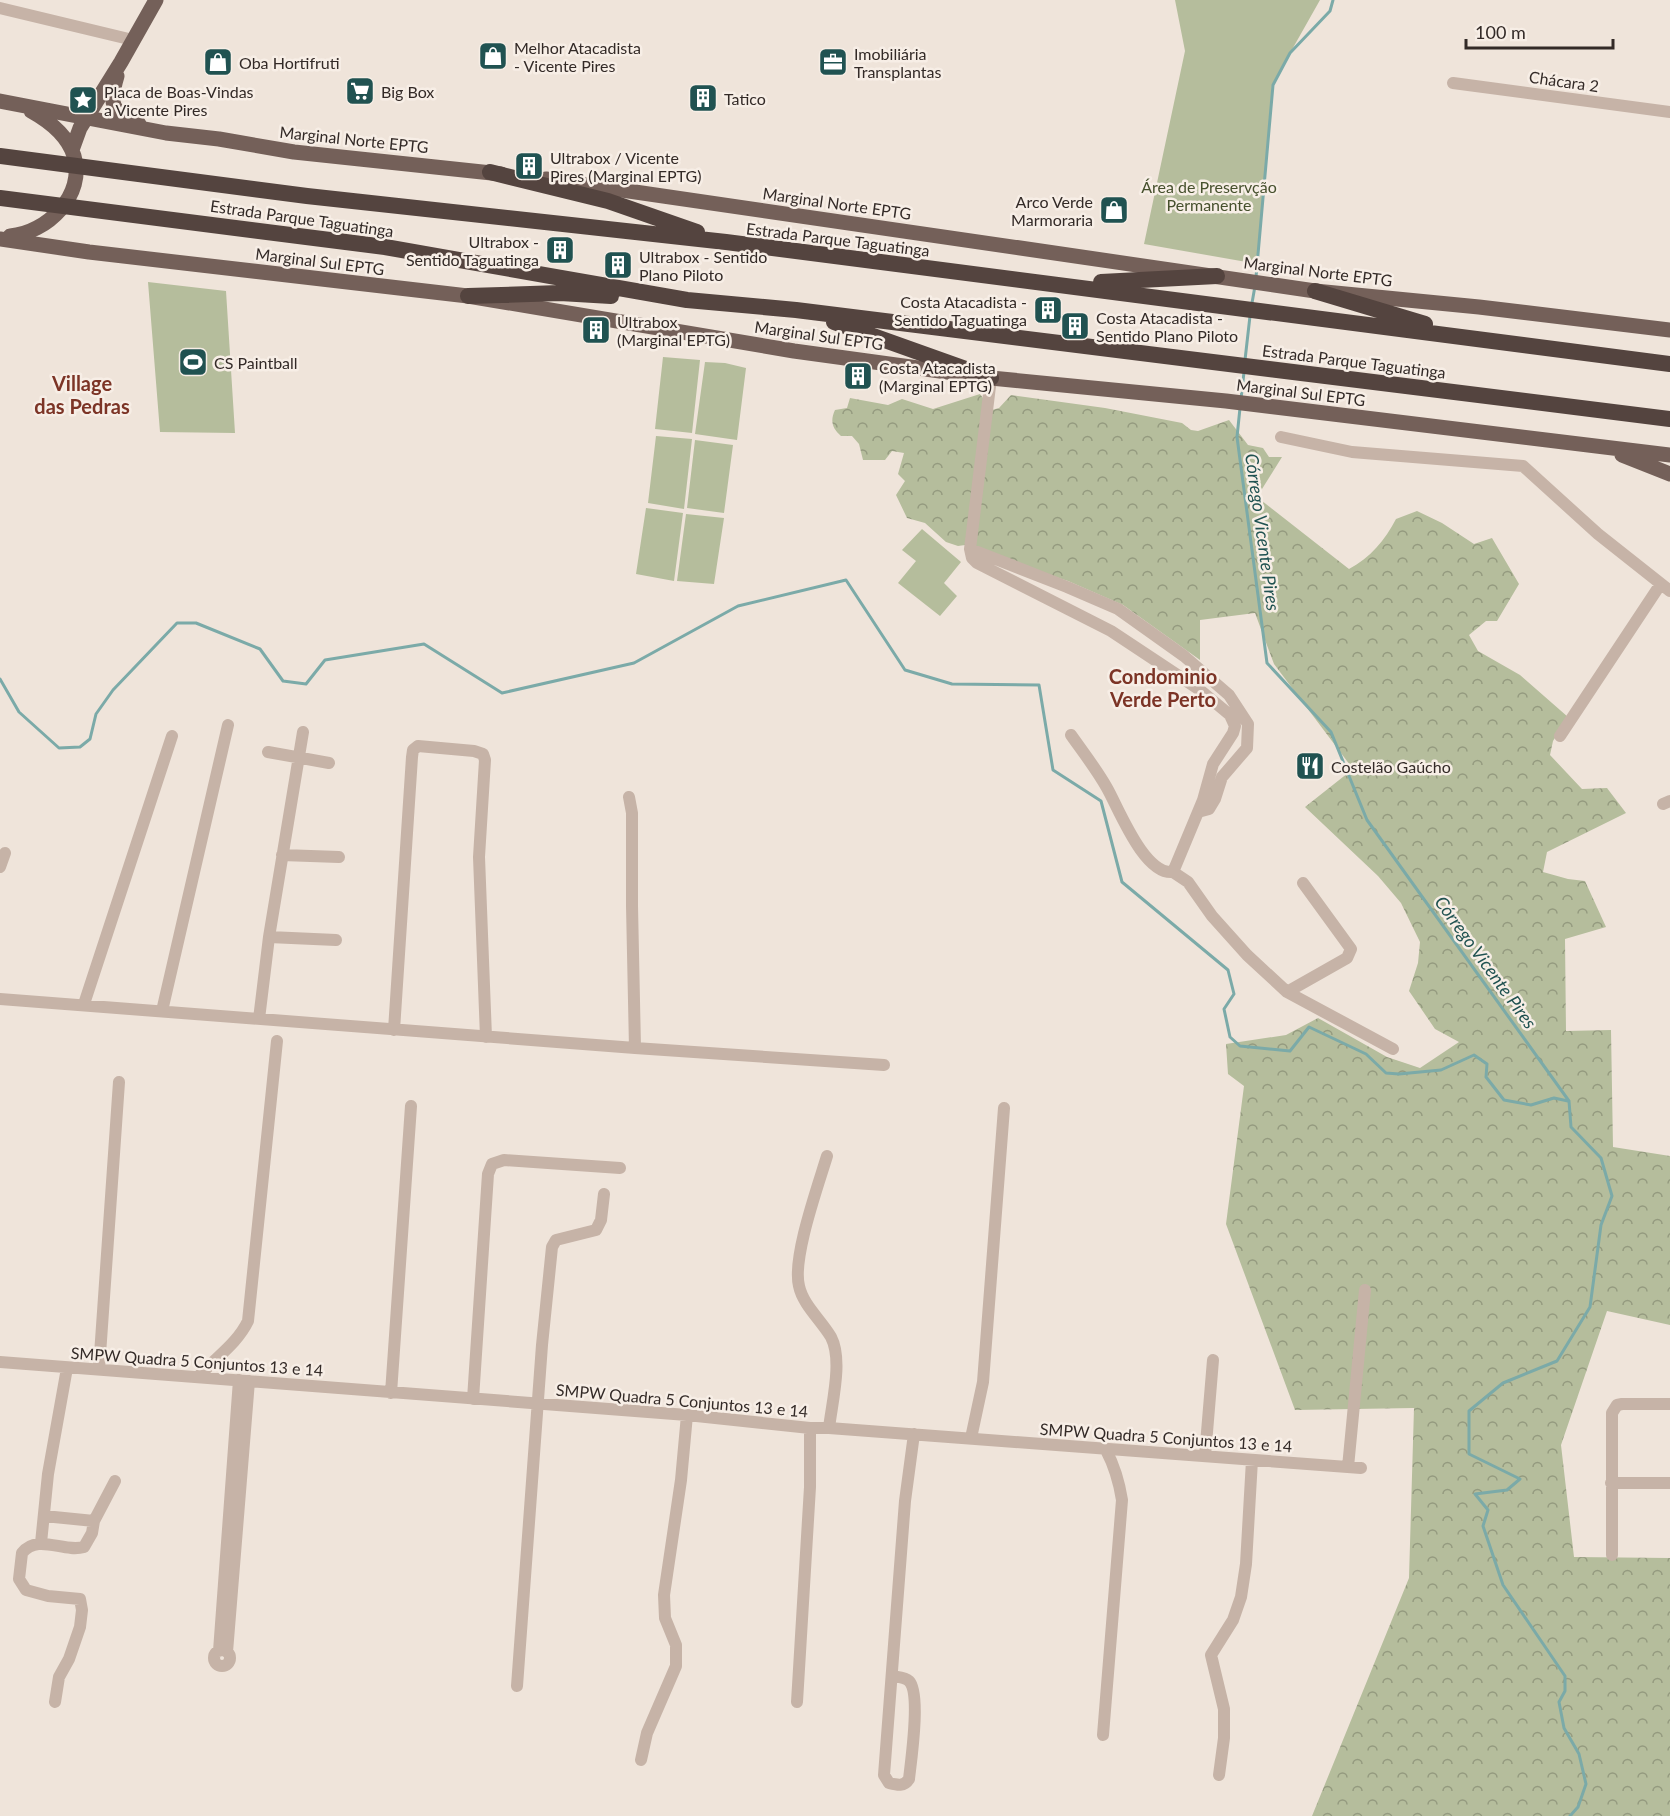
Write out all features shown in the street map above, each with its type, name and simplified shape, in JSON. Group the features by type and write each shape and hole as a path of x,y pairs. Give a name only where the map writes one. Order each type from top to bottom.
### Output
{"highway":[{"name":"Estrada Parque Taguatinga","path":"0,156 307,196 726,242 1670,364"},
{"path":"490,172 608,201 726,242"},
{"name":"Estrada Parque Taguatinga","path":"0,198 385,247 687,300 796,310 1670,419"},
{"path":"1026,282 1124,282 1217,276"},
{"path":"1315,291 1474,339"},
{"path":"468,296 560,293 687,300"},
{"path":"796,310 991,378"}],"main road":[{"path":"72,150 86,118 156,0"},
{"path":"44,110 72,110 85,104 95,96 111,72 121,62"},
{"path":"121,62 112,92 112,103 116,111 140,124 166,133"},
{"name":"Marginal Norte EPTG","path":"0,101 166,133 219,139 294,152 490,172 1315,291 1667,329"},
{"path":"0,238 19,235 38,228 53,218 66,203 76,170 72,150 60,133 44,118 17,104"},
{"name":"Marginal Sul EPTG","path":"0,238 268,274 468,296 794,351 991,378 1226,401 1670,454"},
{"path":"1594,445 1665,470 1670,474"}],"street":[{"path":"0,8 133,39"},
{"name":"Chácara 2","path":"1453,83 1670,112"},
{"path":"991,378 970,549 972,558 977,563 1111,631 1200,690 1230,715 1235,726 1213,764 1198,812 1173,872"},
{"path":"1281,437 1352,452 1523,466 1598,534 1665,588 1560,736"},
{"path":"970,549 1118,609 1184,656 1229,695 1248,724 1247,748 1222,777 1209,809 1198,812"},
{"path":"162,1011 228,725"},
{"path":"259,1019 269,937 303,732"},
{"path":"1071,735 1107,788 1146,856 1162,869 1173,872 1188,882 1212,916 1247,955 1287,992 1393,1049"},
{"path":"84,1004 171,736"},
{"path":"394,1030 412,757 413,750 418,746 474,751 483,754 485,760 478,857 486,1037"},
{"path":"268,752 328,763"},
{"path":"629,797 632,813 635,1048"},
{"path":"0,867 5,853"},
{"path":"282,855 339,857"},
{"path":"1287,992 1347,958 1351,949 1303,883"},
{"path":"269,937 336,940"},
{"path":"0,999 884,1065"},
{"path":"198,1377 238,1338 248,1322 277,1041"},
{"path":"99,1370 119,1082"},
{"path":"390,1392 411,1106"},
{"path":"971,1438 983,1382 1004,1108"},
{"path":"827,1156 804,1234 798,1277 803,1296 835,1346 837,1362 829,1428"},
{"path":"473,1399 488,1174 492,1164 504,1160 620,1168"},
{"path":"517,1686 552,1247 556,1240 596,1230 601,1220 604,1194"},
{"name":"SMPW Quadra 5 Conjuntos 13 e 14","path":"0,1362 687,1415 810,1428 971,1438 1355,1468 1365,1290"},
{"path":"1205,1456 1213,1360"},
{"path":"41,1543 48,1474 67,1368"},
{"path":"223,1652 244,1381"},
{"path":"1612,1555 1611,1419 1613,1409 1622,1404 1670,1404"},
{"path":"641,1760 647,1733 676,1666 677,1656 665,1618 664,1594 681,1480 687,1415"},
{"path":"797,1702 808,1521 810,1428"},
{"path":"892,1676 909,1680 915,1699 909,1779 904,1784 896,1785 889,1783 884,1775 905,1501 914,1434"},
{"path":"1103,1735 1122,1500 1114,1464 1106,1450"},
{"path":"1219,1775 1224,1738 1224,1709 1211,1655 1233,1620 1241,1597 1246,1564 1252,1460"},
{"path":"55,1702 59,1677 78,1635 82,1610 80,1599 32,1593 22,1586 20,1579 22,1553 30,1546 41,1543 70,1548 84,1547 92,1533 94,1521 115,1481"},
{"path":"1611,1483 1670,1483"},
{"path":"44,1515 94,1521"}],"green space":[{"name":"Área de Preservção Permanente","path":"1175,0 1320,0 1272,85 1258,264 1144,244 1185,51"},
{"name":"CS Paintball","path":"148,282 226,291 235,433 160,432"},
{"path":"663,357 700,360 692,433 655,429"},
{"path":"705,362 725,363 746,368 737,440 695,434"},
{"path":"980,394 992,410 999,408 1011,395 1105,408 1182,423 1191,430 1198,431 1229,420 1248,445 1263,448 1269,457 1282,457 1257,497 1349,569 1364,560 1376,548 1396,519 1417,511 1442,523 1474,544 1492,538 1519,584 1497,621 1486,621 1469,635 1478,651 1520,675 1568,717 1553,741 1550,755 1582,789 1607,788 1626,813 1547,852 1543,872 1585,881 1606,927 1565,939 1566,1031 1611,1030 1613,1147 1670,1156 1670,1325 1607,1311 1561,1445 1574,1557 1670,1558 1670,1816 1312,1816 1409,1578 1414,1408 1295,1410 1226,1224 1244,1086 1228,1074 1226,1044 1286,1035 1318,1018 1387,1057 1420,1068 1459,1042 1435,1029 1409,991 1418,963 1420,942 1401,903 1378,876 1305,807 1353,769 1274,664 1255,613 1200,620 1200,660 1123,605 1068,581 965,545 958,546 946,542 925,523 907,518 896,495 905,481 898,474 904,453 892,451 885,460 863,460 859,444 852,436 841,436 833,424 835,410 847,408 850,398 888,405 902,399 933,409"},
{"path":"656,436 692,439 684,509 648,503"},
{"path":"695,440 733,445 724,513 687,508"},
{"path":"646,508 683,513 674,581 636,574"},
{"path":"686,514 724,518 714,584 677,581"},
{"path":"922,529 961,562 944,583 957,596 940,616 898,583 916,561 902,550"}],"waterway":[{"name":"Córrego Vicente Pires","path":"1256,277 1273,85 1290,53 1330,11 1333,0"},
{"name":"Córrego Vicente Pires","path":"1252,303 1255,286"},
{"name":"Córrego Vicente Pires","path":"1245,360 1250,316"},
{"name":"Córrego Vicente Pires","path":"1241,399 1244,372"},
{"name":"Córrego Vicente Pires","path":"1240,408 1237,437 1267,663 1331,732 1367,820 1569,1101 1571,1127 1601,1158 1612,1196 1601,1225 1590,1307 1557,1361 1503,1383 1469,1411 1469,1454 1520,1479 1507,1490 1475,1494 1488,1510 1483,1526 1503,1585 1565,1676 1565,1691 1559,1702 1564,1728 1579,1754 1586,1784 1578,1807 1570,1816"},
{"path":"0,679 19,712 59,748 80,747 90,739 96,714 113,690 177,623 196,623 260,649 283,681 306,684 325,660 424,644 502,693 634,663 738,606 846,580 905,670 952,684 1039,685 1053,770 1101,801 1122,882 1228,970 1234,994 1224,1009 1230,1037 1240,1046 1290,1051 1309,1027 1366,1054 1386,1073 1441,1070 1474,1055 1487,1064 1486,1077 1504,1100 1531,1105 1554,1098 1568,1101"}],"place":[{"name":"Melhor Atacadista - Vicente Pires","path":"493,56"},
{"name":"Oba Hortifruti","path":"218,62"},
{"name":"Imobiliária Transplantas","path":"833,62"},
{"name":"Big Box","path":"360,91"},
{"name":"Tatico","path":"703,98"},
{"name":"Placa de Boas-Vindas a Vicente Pires","path":"83,100"},
{"name":"Ultrabox / Vicente Pires (Marginal EPTG)","path":"529,166"},
{"name":"Arco Verde Marmoraria","path":"1114,210"},
{"name":"Ultrabox - Sentido Taguatinga","path":"560,250"},
{"name":"Ultrabox - Sentido Plano Piloto","path":"618,265"},
{"name":"Costa Atacadista - Sentido Taguatinga","path":"1048,310"},
{"name":"Costa Atacadista - Sentido Plano Piloto","path":"1075,326"},
{"name":"Ultrabox (Marginal EPTG)","path":"596,330"},
{"name":"CS Paintball","path":"193,362"},
{"name":"Costa Atacadista (Marginal EPTG)","path":"858,376"},
{"name":"Costelão Gaúcho","path":"1310,766"}],"district":[{"name":"Village das Pedras","path":"82,394"},
{"name":"Condominio Verde Perto","path":"1163,688"}]}
